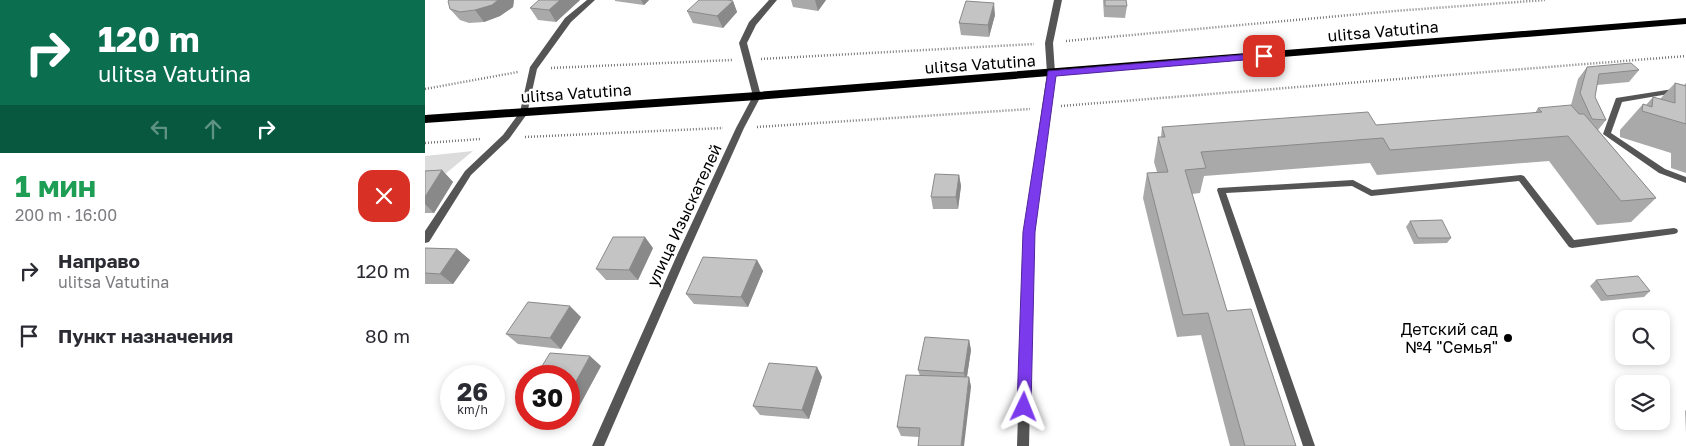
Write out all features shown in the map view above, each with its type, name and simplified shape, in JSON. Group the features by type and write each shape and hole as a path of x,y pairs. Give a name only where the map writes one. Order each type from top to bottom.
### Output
{"main road":[{"name":"ulitsa Vatutina","path":"425,119 757,96 1686,21"}],"street":[{"path":"425,239 468,173 506,138 524,112 533,69 567,20 591,0"},
{"path":"757,96 743,43 752,24 773,0"},
{"path":"1023,446 1029,232 1051,73 1049,43 1058,0"},
{"name":"улица Изыскателей","path":"599,446 681,255 740,128 757,96"}],"lane":[{"path":"1686,89 1619,100 1607,134 1662,171 1686,180"},
{"path":"1309,446 1221,190 1353,183 1371,193 1521,178 1572,244 1674,231"}],"path":[{"path":"1049,43 1394,11 1545,0"}],"shaded area":[{"path":"473,151 439,179 425,181 425,156"}],"building":[{"path":"449,0 498,0 492,5 460,12 450,9"},
{"path":"539,0 560,0 549,10 530,8"},
{"path":"699,0 733,1 717,16 687,11"},
{"path":"1105,0 1126,0 1127,6 1105,6"},
{"path":"966,1 994,3 988,25 959,23"},
{"path":"1631,63 1639,70 1599,74 1595,97 1606,120 1592,119 1580,93 1587,67"},
{"path":"1675,83 1686,86 1686,124 1642,111 1643,104 1652,107 1653,97 1675,103"},
{"path":"1571,105 1579,114 1584,114 1656,198 1621,201 1568,136 1390,150 1383,138 1201,152 1206,168 1185,170 1227,311 1251,309 1296,446 1245,446 1208,313 1183,315 1147,173 1168,172 1158,137 1165,137 1162,127 1368,112 1376,125 1542,112 1538,108"},
{"path":"442,170 425,197 425,171"},
{"path":"935,174 959,175 956,197 931,197"},
{"path":"1442,220 1451,238 1418,238 1410,221"},
{"path":"613,237 645,237 629,270 596,269"},
{"path":"425,248 457,249 440,274 425,273"},
{"path":"703,257 757,260 741,297 686,294"},
{"path":"1638,276 1650,291 1607,296 1596,280"},
{"path":"528,302 570,306 550,338 506,334"},
{"path":"925,337 969,340 964,373 918,370"},
{"path":"550,353 590,356 580,374 580,365 543,365"},
{"path":"769,363 817,367 802,410 753,406"},
{"path":"906,375 969,377 961,446 918,446 920,428 897,427"}],"place":[{"name":"Детский сад №4 \"Семья\"","path":"1508,338"}],"route":[{"path":"1024,407 1029,232 1051,73 1264,56"}]}
